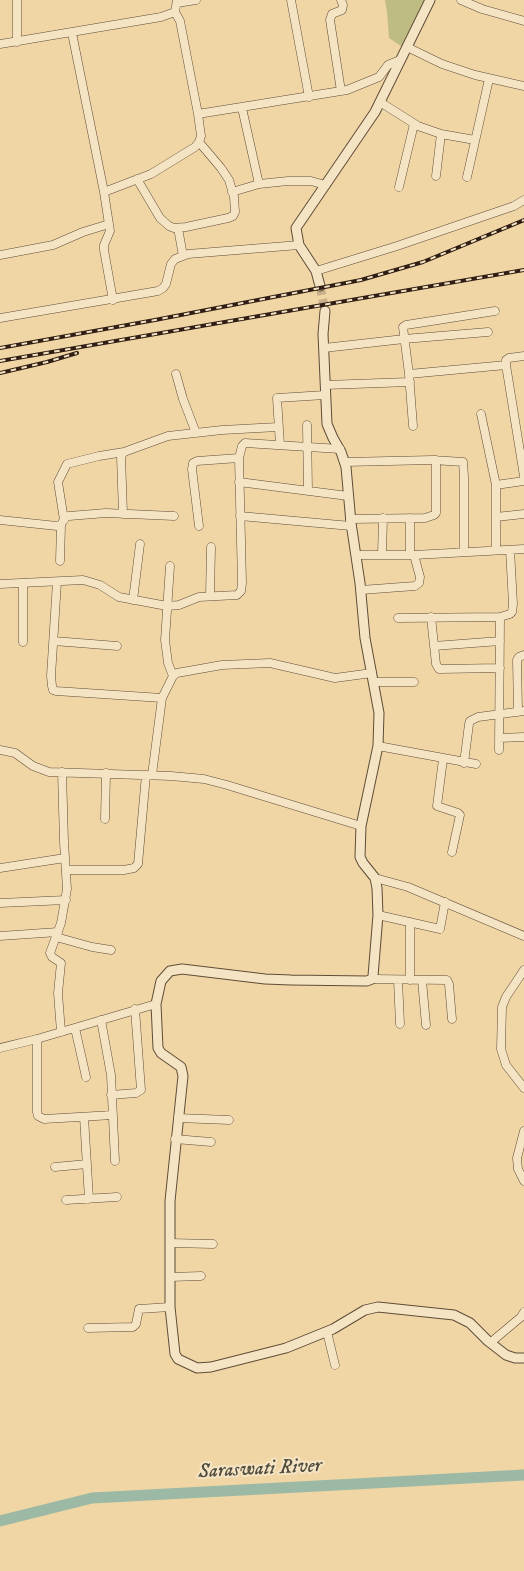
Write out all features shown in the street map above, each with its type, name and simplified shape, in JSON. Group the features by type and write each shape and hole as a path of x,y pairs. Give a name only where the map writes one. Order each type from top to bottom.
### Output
{"street":[{"path":"17,0 17,42"},
{"path":"104,192 150,174 195,147 200,142 198,114 180,21 175,12 177,2 196,0"},
{"path":"291,0 309,97"},
{"path":"341,0 342,10 332,14 330,20 341,91"},
{"path":"320,286 316,271 299,245 296,228 375,112 430,0"},
{"path":"461,0 482,9 524,21"},
{"path":"0,44 162,17 175,12"},
{"path":"72,32 109,224 110,231 104,245 104,250 112,300"},
{"path":"407,47 442,64 489,79 524,86"},
{"path":"198,114 341,91 379,77 388,65 400,60"},
{"path":"467,177 489,79"},
{"path":"380,102 414,124 440,134 475,140"},
{"path":"242,108 259,184"},
{"path":"399,187 414,124"},
{"path":"436,176 440,134"},
{"path":"137,179 160,218 169,226 178,228 233,216 235,212 229,180 200,142"},
{"path":"232,192 259,184 288,181 311,181 325,185"},
{"path":"316,271 406,243 514,206 524,200"},
{"path":"0,255 53,245 83,232 109,224"},
{"path":"178,228 183,256"},
{"path":"0,318 158,291 166,284 171,264 188,254 299,245"},
{"path":"325,312 323,334 327,424 345,462 365,638 379,713 378,746 361,826 361,860 375,878 377,888 378,914 372,980"},
{"path":"413,426 410,378 403,327 495,312"},
{"path":"324,348 404,338 488,332"},
{"path":"524,356 506,360 524,476"},
{"path":"325,384 410,378 506,365"},
{"path":"176,374 196,433"},
{"path":"280,445 277,398 325,395"},
{"path":"481,414 496,485 496,550"},
{"path":"307,425 308,491"},
{"path":"60,561 62,522 58,482 67,464 124,452 168,436 278,427"},
{"path":"0,584 83,580 100,585 120,597 167,606 199,597 232,596 241,591 242,584 239,458 242,446 245,443 340,449"},
{"path":"122,514 121,456 124,452"},
{"path":"198,526 193,463 197,461 239,458"},
{"path":"240,516 351,523 383,518 425,518 436,513 436,460"},
{"path":"345,462 461,461 464,464 464,552"},
{"path":"496,485 524,481"},
{"path":"239,482 348,496"},
{"path":"0,520 46,525 62,522 69,516 122,514 174,516"},
{"path":"496,517 524,514"},
{"path":"382,555 383,518"},
{"path":"361,590 415,586 419,583 420,577 412,555 410,518"},
{"path":"133,600 140,544"},
{"path":"210,596 211,546"},
{"path":"356,555 412,555 524,549"},
{"path":"398,618 500,617 510,614 512,612 510,550"},
{"path":"170,566 165,640 168,662 173,676"},
{"path":"57,582 52,686 56,691 162,698"},
{"path":"23,584 23,642"},
{"path":"431,617 436,664 439,669 500,668"},
{"path":"499,750 500,617"},
{"path":"54,641 117,646"},
{"path":"434,646 500,642"},
{"path":"464,763 470,721 478,717 521,712 521,685 517,660 524,655"},
{"path":"66,870 124,870 134,868 138,864 149,775 162,698 173,676 177,673 222,665 270,663 335,678 373,677 414,682"},
{"path":"499,738 524,736"},
{"path":"378,746 476,764"},
{"path":"0,750 15,753 40,770 204,779 361,826"},
{"path":"443,759 437,806 458,813 460,816 452,852"},
{"path":"61,1032 58,993 61,963 52,957 50,953 66,900 62,772"},
{"path":"105,819 106,774"},
{"path":"0,868 65,858"},
{"path":"375,878 445,902 524,936"},
{"path":"0,903 66,900"},
{"path":"378,914 440,929 445,902"},
{"path":"410,922 410,980"},
{"path":"0,936 57,934 92,947 111,950"},
{"path":"452,1019 448,982 445,980 274,979 176,969 170,971 161,981 156,1004 158,1048 161,1053 177,1063 182,1070 170,1201 170,1306 176,1358 197,1368 211,1367 271,1352 327,1332 365,1310 378,1307 454,1315 463,1318 490,1343 510,1357 524,1358"},
{"path":"524,970 506,997 502,1007 501,1049 506,1066 524,1088"},
{"path":"398,980 400,1024"},
{"path":"422,980 426,1024"},
{"path":"0,1048 37,1040 156,1004"},
{"path":"111,1095 136,1093 141,1090 135,1009"},
{"path":"101,1020 109,1059 116,1161"},
{"path":"75,1028 86,1077"},
{"path":"37,1040 38,1116 44,1119 113,1115"},
{"path":"84,1117 89,1199"},
{"path":"178,1118 229,1120"},
{"path":"524,1131 517,1164 524,1181"},
{"path":"175,1139 211,1142"},
{"path":"55,1167 87,1164"},
{"path":"66,1200 117,1197"},
{"path":"170,1243 212,1244"},
{"path":"170,1277 201,1276"},
{"path":"88,1328 133,1327 136,1324 140,1309 170,1306"},
{"path":"490,1343 521,1318 524,1312"},
{"path":"327,1332 335,1365"}],"shaded area":[{"path":"385,0 427,0 404,48 389,38"}],"waterway":[{"name":"Saraswati River","path":"0,1521 92,1498 524,1475"}],"tunnel":[{"path":"320,286 325,311"}],"railway":[{"path":"0,348 361,280 423,262 524,220"},
{"path":"0,361 524,270"},
{"path":"0,373 77,353"}]}
